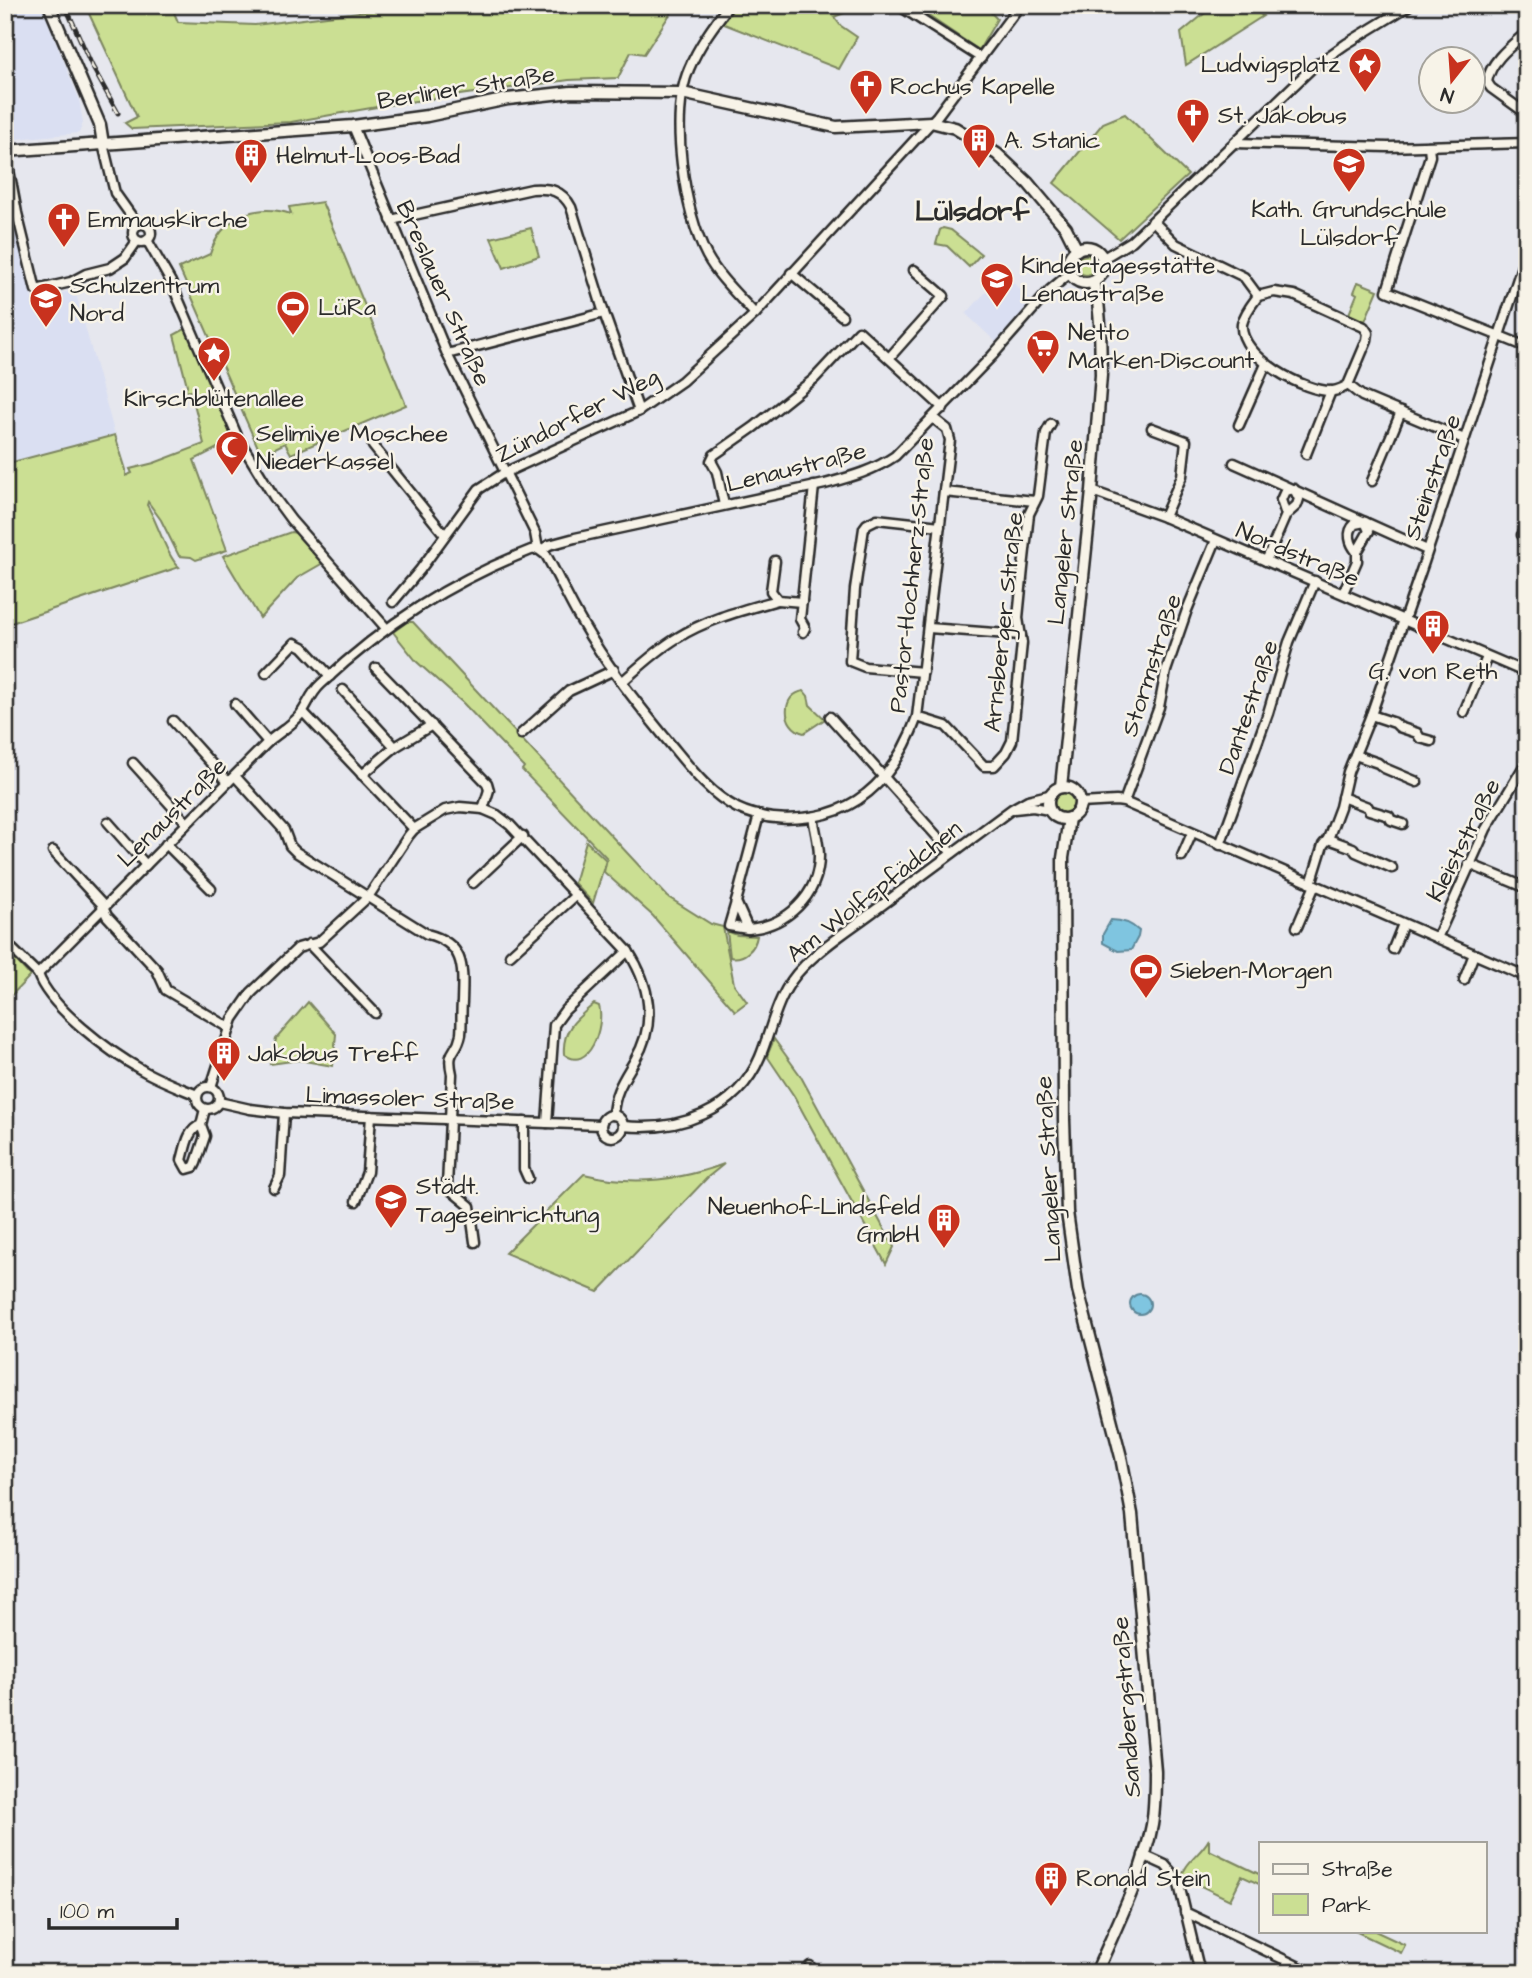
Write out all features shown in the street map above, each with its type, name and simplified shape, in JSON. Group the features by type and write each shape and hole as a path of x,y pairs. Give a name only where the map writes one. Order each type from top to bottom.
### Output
{"street":[{"path":"50,5 100,125 115,193 137,225"},
{"path":"729,5 698,50 682,93 683,173 694,224 708,258 755,314"},
{"path":"898,5 981,58"},
{"name":"Zündorfer Weg","path":"393,602 420,570 479,489 504,473 639,411 682,381 755,314 931,122 1020,5"},
{"path":"1102,258 1124,247 1153,221 1313,67 1410,5"},
{"path":"1527,32 1491,68 1487,82 1491,88 1527,114"},
{"name":"Berliner Straße","path":"5,151 354,126 427,116 552,93 682,93 836,127 931,122"},
{"path":"931,122 955,128 997,154 1046,202 1066,228 1077,250"},
{"name":"Breslauer Straße","path":"354,126 447,354 504,473"},
{"path":"1235,143 1388,147 1527,143"},
{"path":"1429,146 1430,156 1387,292 1527,347"},
{"path":"9,170 36,290 71,282 86,274 110,268 125,258 137,241 147,240 151,235 146,224 137,225"},
{"path":"391,220 532,189 547,188 560,192 571,207 604,313 639,411"},
{"path":"1153,221 1176,244 1244,277 1258,296"},
{"path":"137,225 132,234 137,241"},
{"path":"147,240 171,282 238,438 274,497 386,628"},
{"path":"1091,248 1102,258 1101,274 1093,282 1077,281 1069,274 1069,258 1077,250 1091,248"},
{"name":"Steinstraße","path":"1297,927 1527,251"},
{"path":"889,358 944,296 914,270"},
{"path":"791,273 842,316"},
{"name":"Lenaustraße","path":"38,974 231,779 303,712 310,696 330,676 386,628 444,589 486,568 549,545 814,486 858,475 886,463 943,408 1050,290 1069,274"},
{"name":"Langeler Straße","path":"1061,787 1092,491 1101,375 1100,323 1093,282"},
{"path":"1274,292 1294,295 1364,327 1368,333 1367,340 1348,385 1331,391 1294,379 1266,364 1247,346 1242,324 1258,296 1274,292"},
{"path":"447,354 604,313"},
{"path":"724,505 717,472 711,461 714,455 754,428 814,379 859,331 943,408"},
{"path":"1239,425 1266,364"},
{"path":"1348,385 1362,396 1464,439"},
{"path":"1306,453 1331,391"},
{"path":"1372,481 1401,412"},
{"name":"Pastor-Hochherz-Straße","path":"504,473 535,533 538,550 551,564 582,622 622,682 685,762 711,790 738,808 783,819 813,817 858,800 884,778 907,742 917,717 950,440 947,429 933,418"},
{"name":"Arnsberger Straße","path":"917,717 946,726 984,766 991,767 999,763 1012,741 1022,643 1018,618 1029,514 1038,496 1046,433 1051,424"},
{"path":"1152,428 1186,441 1182,476 1164,517"},
{"path":"373,446 445,535"},
{"path":"1234,463 1427,550"},
{"path":"803,632 805,628 800,622 814,486"},
{"path":"1286,515 1281,500 1285,491 1294,489"},
{"path":"1266,561 1286,515 1297,505 1299,499 1294,489"},
{"name":"Nordstraße","path":"1092,491 1164,517 1527,673"},
{"path":"944,492 1035,500"},
{"path":"923,672 865,667 850,661 855,589 864,528 867,524 877,519 940,526"},
{"path":"1357,552 1350,541 1349,533 1355,524 1365,522"},
{"path":"1343,593 1357,561 1357,552 1369,531 1365,522"},
{"name":"Stormstraße","path":"1124,802 1159,707 1166,671 1187,610 1216,540"},
{"path":"775,561 771,591 778,600"},
{"name":"Dantestraße","path":"1220,845 1268,713 1289,642 1315,582"},
{"path":"622,682 659,650 687,632 723,616 778,600 802,602"},
{"path":"929,628 1021,635"},
{"path":"266,673 295,643 303,647 330,676"},
{"path":"1464,712 1487,657"},
{"path":"376,668 487,783 489,790 483,809"},
{"path":"521,734 569,691 614,670"},
{"path":"343,690 395,747"},
{"path":"235,704 268,743"},
{"path":"303,712 414,829"},
{"path":"1371,715 1395,723 1417,733 1420,738 1431,741"},
{"path":"830,717 952,853"},
{"path":"173,721 284,830 290,846 427,934 441,938 460,958 463,969 461,1036 449,1059 452,1074 447,1186 470,1206 475,1242"},
{"path":"362,775 395,747 432,725"},
{"path":"1355,755 1417,782"},
{"name":"Kleiststraße","path":"1437,938 1495,812 1527,761"},
{"path":"133,763 187,823"},
{"path":"1012,809 1033,807 1052,813 1069,818 1077,813 1080,803 1074,790 1061,787 1049,795 1052,813"},
{"name":"Am Wolfspfädchen","path":"623,1126 650,1128 674,1125 703,1115 722,1103 745,1081 759,1060 779,1000 802,967 1012,809 1028,800 1049,795"},
{"path":"1342,797 1403,824"},
{"path":"1080,803 1124,802 1527,977"},
{"path":"211,1087 229,1028 241,1006 257,987 298,948 324,939 368,897 414,829 439,813 453,808 483,809 497,815 523,836 628,951 639,968 649,999 648,1023 637,1057 617,1090 613,1115"},
{"name":"Langeler Straße","path":"1052,813 1063,858"},
{"path":"759,815 729,926 748,929 778,921 791,913 804,899 814,881 818,864 813,817"},
{"name":"Langeler Straße","path":"1069,818 1063,858 1067,1212 1078,1290 1125,1472"},
{"path":"108,822 146,865"},
{"path":"1182,856 1192,833"},
{"path":"473,883 523,836"},
{"path":"1328,839 1353,848 1356,852 1392,868"},
{"path":"166,844 211,889"},
{"path":"53,851 104,908 107,916 157,970 166,990 229,1028"},
{"path":"1469,864 1527,888"},
{"path":"510,955 576,895"},
{"path":"736,902 748,929"},
{"path":"1393,949 1403,924"},
{"path":"5,942 38,974 41,984 50,996 90,1033 123,1059 197,1095"},
{"path":"309,944 375,1013"},
{"path":"547,1123 554,1025 565,1010 628,951"},
{"path":"1464,980 1474,954"},
{"path":"211,1087 218,1093 219,1102 214,1108 205,1109 198,1104 197,1095 202,1088 211,1087"},
{"name":"Limassoler Straße","path":"219,1102 284,1113 601,1125"},
{"path":"201,1125 190,1132 182,1160 187,1168 194,1167 199,1154 205,1133 201,1125 205,1109"},
{"path":"274,1188 279,1175 284,1113"},
{"path":"613,1115 619,1118 623,1126 620,1134 611,1137 603,1133 601,1125 605,1118 613,1115"},
{"path":"356,1201 365,1183 369,1165 371,1116"},
{"path":"524,1122 524,1169 528,1178"},
{"name":"Sandbergstraße","path":"1097,1973 1121,1916 1152,1826 1155,1770 1132,1514 1125,1472"},
{"path":"1143,1855 1159,1861 1173,1872 1178,1880 1200,1973"},
{"path":"1185,1912 1312,1973"}],"shaded area":[{"path":"5,5 41,5 79,99 83,123 79,133 5,140"},
{"name":"Schulzentrum Nord","path":"5,173 32,300 75,290 115,435 5,464"},
{"name":"Kindertagesstätte Lenaustraße","path":"1003,273 1032,300 1021,313 1023,315 997,343 966,314"}],"green space":[{"path":"85,5 171,5 178,22 255,25 415,5 676,5 644,54 631,52 618,78 569,80 394,104 291,122 132,129 125,123 137,117"},
{"path":"732,5 847,5 844,13 834,17 841,26 857,37 839,69 719,22"},
{"path":"912,5 984,5 997,19 979,50"},
{"path":"1196,5 1247,5 1263,16 1186,65 1181,33 1205,13"},
{"path":"1125,114 1188,175 1119,239 1054,183 1103,123"},
{"name":"LüRa","path":"322,202 406,405 291,454 285,443 267,452 260,452 179,268 210,254 222,231 241,216 265,210 291,214 289,207"},
{"path":"531,228 539,256 504,268 491,238"},
{"path":"943,228 951,230 981,254 969,267 947,246 936,244"},
{"path":"1082,255 1090,255 1096,265 1090,275 1082,275 1076,269 1076,261"},
{"path":"1358,282 1378,290 1365,321 1349,314 1357,294 1354,292"},
{"path":"187,328 237,438 194,460 227,550 196,560 179,556 161,520 148,502 166,547 179,567 5,625 5,464 115,435 126,476 132,473 130,469 204,444 191,391 185,392 187,385 174,335"},
{"path":"291,532 296,533 323,563 297,578 260,618 223,556"},
{"path":"407,622 413,622 668,897 711,924 723,927 734,984 747,1002 735,1011 653,916 604,872 607,858 522,770 524,767 463,703 417,662 393,632"},
{"path":"804,691 810,705 825,719 804,733 791,724 787,711 791,698"},
{"path":"1064,793 1071,796 1074,803 1071,810 1064,813 1057,810 1054,803 1057,796"},
{"path":"586,841 606,860 593,903 574,883"},
{"path":"727,931 737,935 757,936 756,941 744,955 730,957"},
{"path":"5,948 30,976 5,1002"},
{"path":"308,1002 336,1034 333,1066 299,1060 270,1064 276,1039"},
{"path":"594,1004 599,1006 600,1024 593,1045 581,1058 564,1054 568,1031"},
{"path":"774,1039 800,1075 894,1247 886,1264 794,1096 767,1056"},
{"path":"724,1164 708,1177 598,1292 505,1253 584,1174 620,1180 655,1180"},
{"path":"1209,1839 1209,1850 1259,1874 1259,1884 1242,1876 1230,1900 1182,1877 1186,1867"},
{"path":"1357,1932 1377,1932 1405,1945 1401,1953"}],"water":[{"path":"1111,920 1126,922 1139,931 1131,950 1118,951 1103,943 1103,934"},
{"path":"1140,1294 1147,1297 1150,1304 1147,1311 1140,1314 1133,1311 1130,1304 1133,1297"}],"railway":[{"path":"65,5 92,66 118,113"}],"place":[{"name":"Ludwigsplatz","path":"1365,94"},
{"name":"Rochus Kapelle","path":"866,116"},
{"name":"St. Jakobus","path":"1193,145"},
{"name":"A. Stanic","path":"979,170"},
{"name":"Helmut-Loos-Bad","path":"251,185"},
{"name":"Kath. Grundschule Lülsdorf","path":"1349,194"},
{"name":"Emmauskirche","path":"64,249"},
{"name":"Kindertagesstätte Lenaustraße","path":"997,309"},
{"name":"Schulzentrum Nord","path":"46,329"},
{"name":"LüRa","path":"293,337"},
{"name":"Netto Marken-Discount","path":"1043,376"},
{"name":"Kirschblütenallee","path":"214,383"},
{"name":"Selimiye Moschee Niederkassel","path":"232,477"},
{"name":"G. von Reth","path":"1433,656"},
{"name":"Sieben-Morgen","path":"1146,1000"},
{"name":"Jakobus Treff","path":"224,1083"},
{"name":"Städt. Tageseinrichtung","path":"391,1230"},
{"name":"Neuenhof-Lindsfeld GmbH","path":"944,1250"},
{"name":"Ronald Stein","path":"1051,1908"}],"district":[{"name":"Lülsdorf","path":"972,210"}]}
